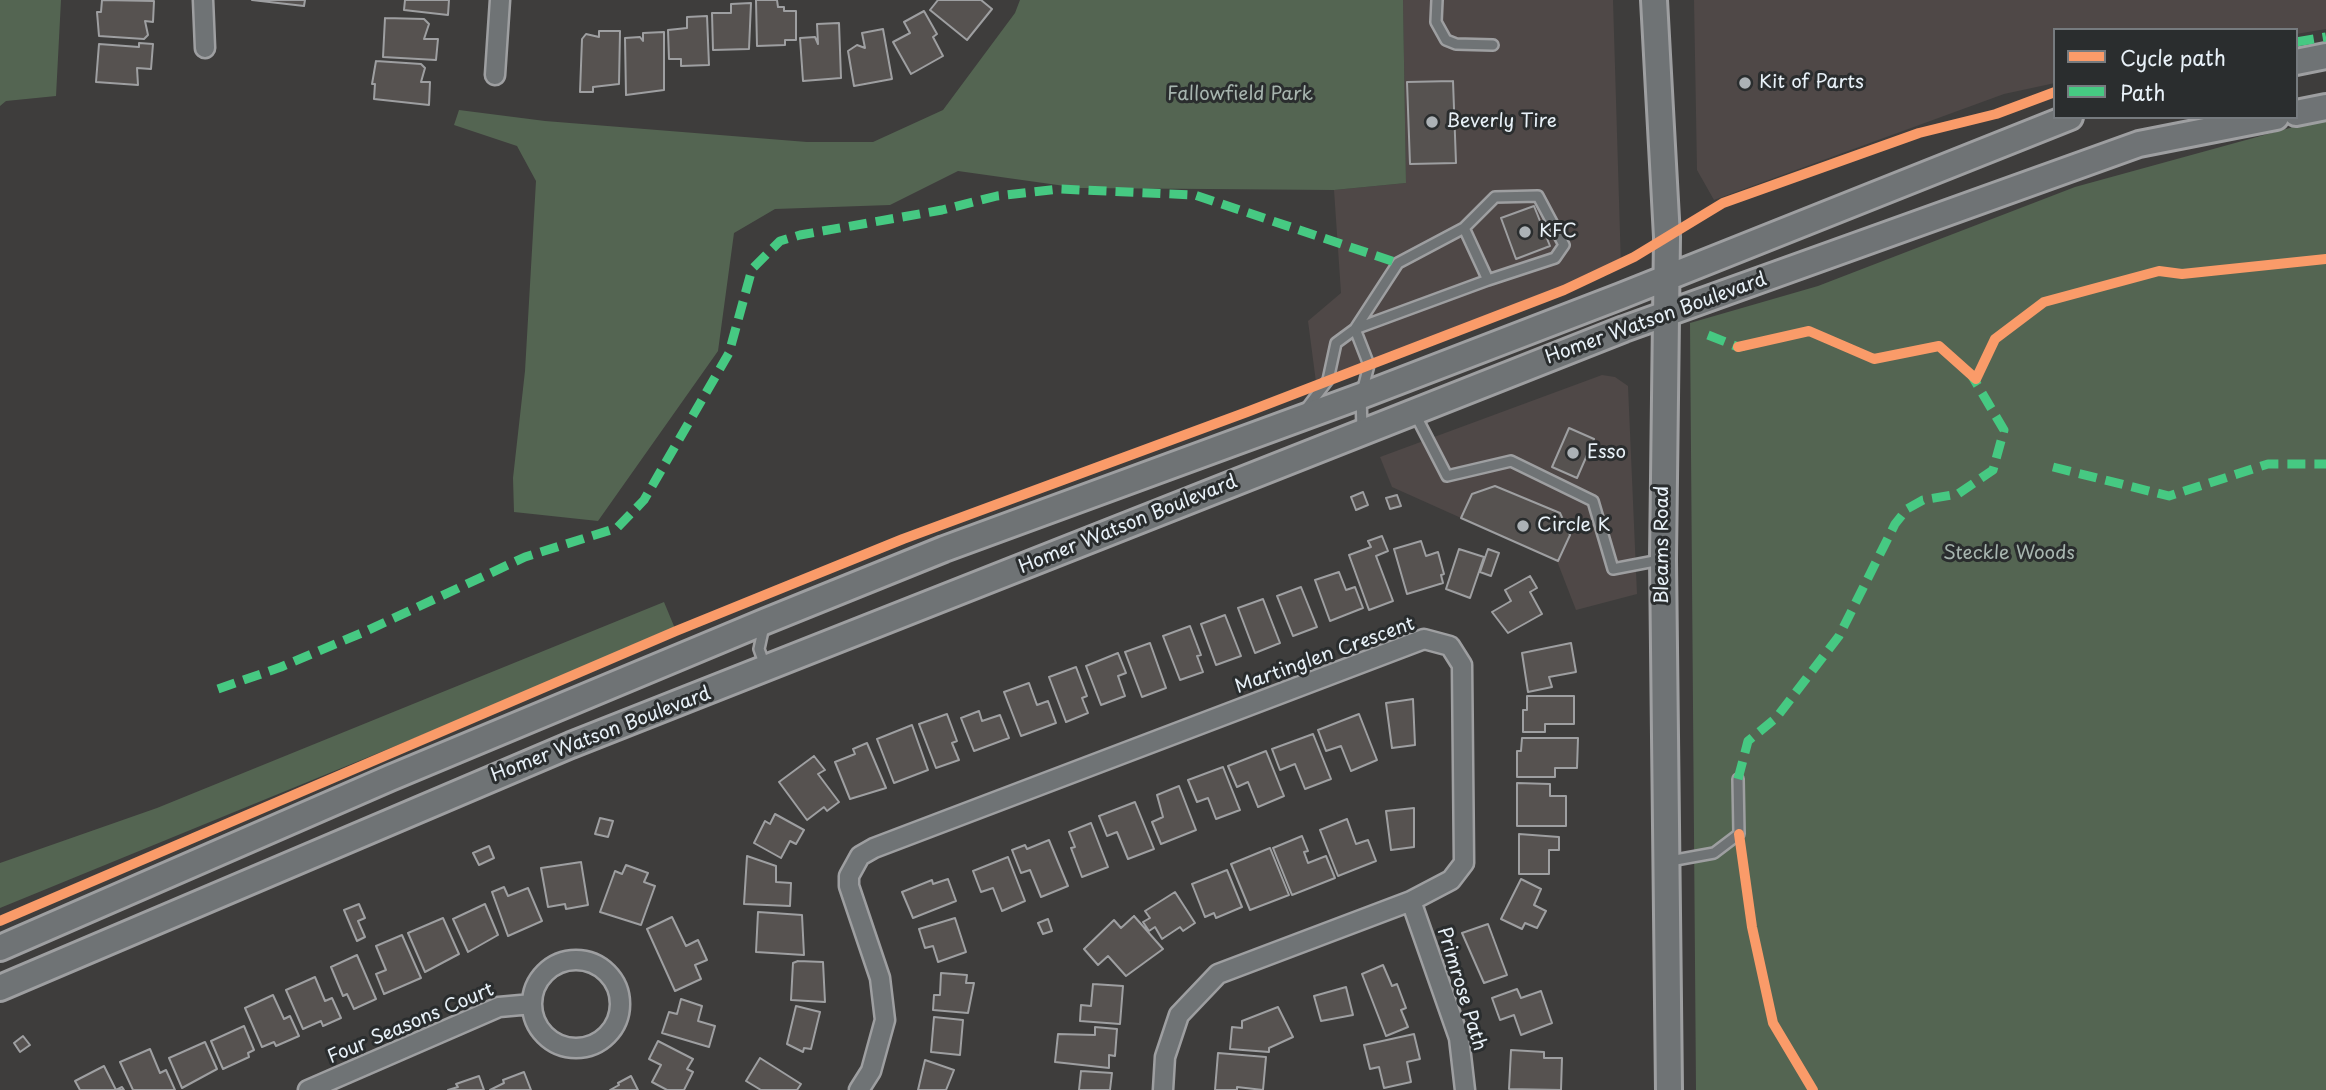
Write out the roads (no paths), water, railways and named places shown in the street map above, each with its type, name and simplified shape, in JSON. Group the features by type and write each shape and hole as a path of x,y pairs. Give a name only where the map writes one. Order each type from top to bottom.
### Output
{"main road":[{"name":"Bleams Road","path":"1654,0 1667,237 1663,559 1669,1090"},
{"path":"2298,62 2326,56"},
{"path":"2298,113 2326,107"},
{"name":"Homer Watson Boulevard","path":"0,948 390,778 944,549 1362,396 2065,119"},
{"name":"Homer Watson Boulevard","path":"0,988 403,814 1362,431 1664,316 2139,144 2266,119"}],"street":[{"path":"203,0 205,48"},
{"path":"495,75 500,0"},
{"name":"Martinglen Crescent","path":"859,1090 871,1071 885,1020 880,978 849,886 849,876 860,856 874,848 1424,639 1450,646 1462,665 1464,863 1451,880 1411,901 1218,974 1179,1015 1165,1057 1163,1090"},
{"name":"Primrose Path","path":"1411,901 1459,1038 1465,1090"},
{"path":"573,960 587,961 601,968 618,990 620,1003 612,1030 601,1041 572,1048 556,1044 544,1035 534,1019 531,1004 535,986 544,973 558,964 573,960"},
{"name":"Four Seasons Court","path":"308,1090 499,1007 531,1004"}],"lane":[{"path":"1437,0 1436,22 1446,40 1456,44 1493,45"},
{"path":"1300,418 1328,380 1336,343 1356,329 1555,258 1564,245 1538,196 1495,197 1464,228 1398,263 1356,329"},
{"path":"1464,228 1488,280"},
{"path":"1356,329 1369,365 1362,396 1362,431"},
{"path":"1415,412 1447,476 1511,461 1593,502 1613,569 1663,559"},
{"path":"766,621 759,649 767,670"},
{"path":"1665,862 1714,853 1739,834 1738,779"}],"place":[{"name":"Kit of Parts","path":"1745,83"},
{"name":"Beverly Tire","path":"1432,122"},
{"name":"KFC","path":"1525,232"},
{"name":"Esso","path":"1573,453"},
{"name":"Circle K","path":"1523,526"}],"park label":[{"name":"Fallowfield Park","path":"1240,95"},
{"name":"Steckle Woods","path":"2009,554"}]}
